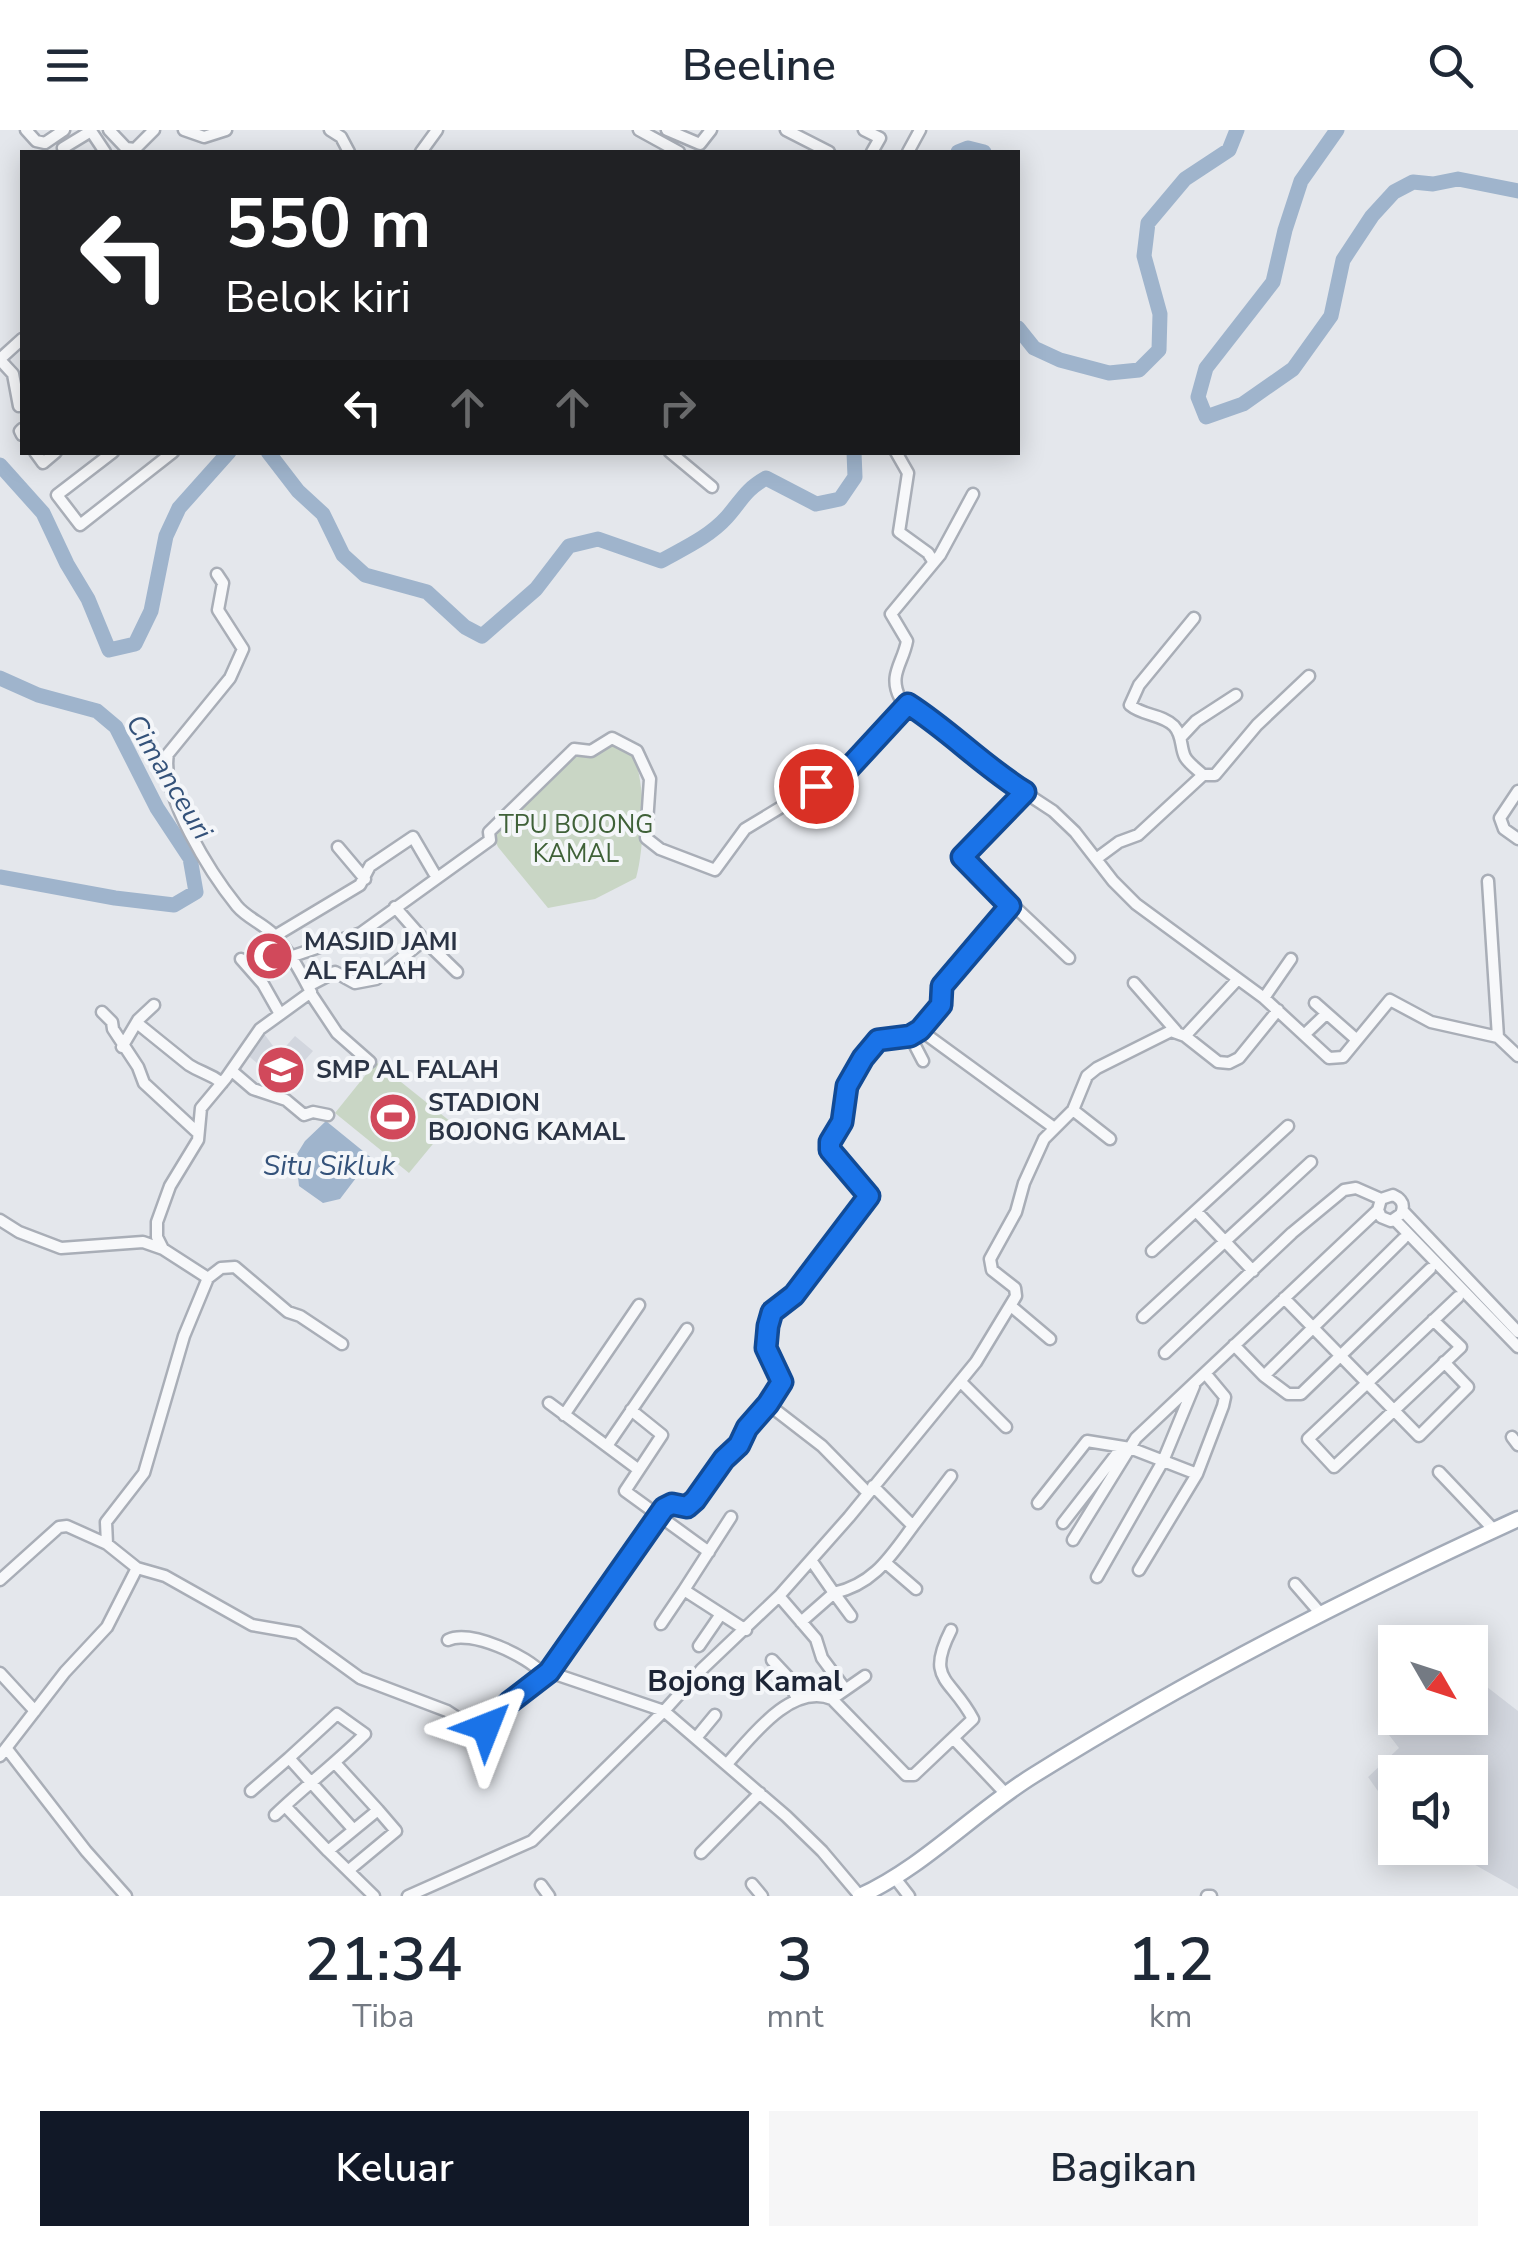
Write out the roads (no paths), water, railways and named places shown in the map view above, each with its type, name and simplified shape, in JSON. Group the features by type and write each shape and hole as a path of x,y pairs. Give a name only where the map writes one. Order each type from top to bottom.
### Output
{"main road":[{"path":"860,1896 894,1878 1006,1793 1200,1677 1518,1519"}],"street":[{"path":"26,130 36,141 46,143 64,130"},
{"path":"114,132 126,148 135,149 154,130"},
{"path":"184,130 204,138 226,130"},
{"path":"330,130 341,137 349,150"},
{"path":"639,130 676,150"},
{"path":"667,130 700,144 711,130"},
{"path":"786,130 825,150"},
{"path":"864,130 880,138 873,150"},
{"path":"64,150 90,131 103,150"},
{"path":"19,406 13,374 0,360 20,341"},
{"path":"109,455 57,496 80,525 170,455"},
{"path":"674,455 712,487"},
{"path":"898,455 908,473 899,532 933,561"},
{"path":"972,494 948,544 891,614 907,641 894,683 900,698 1075,832 1136,904 1264,998 1332,1059 1343,1057 1390,1000 1431,1022 1498,1037 1518,1056"},
{"path":"218,574 223,583 218,610 243,649 230,678 168,754 168,772 185,822 221,882 242,912 275,936 337,1032 370,1062"},
{"path":"1194,618 1139,685 1130,705 1141,713 1166,720 1181,737 1185,757 1203,774 1215,775 1258,725 1309,676"},
{"path":"1181,737 1196,721 1236,695"},
{"path":"290,956 362,933 490,840 489,832 574,749 591,751 612,738 637,751 650,779 646,838 660,850 716,870 745,829 816,786 836,782 908,704"},
{"path":"1096,859 1138,834 1203,774"},
{"path":"1518,790 1500,818 1504,829 1518,839"},
{"path":"1025,792 962,857 1069,958"},
{"path":"275,936 366,879 370,866 413,837 434,873"},
{"path":"338,847 366,879"},
{"path":"1488,881 1498,1037"},
{"path":"0,1580 59,1527 67,1526 107,1544 138,1568 165,1576 258,1628 293,1630 360,1678 446,1711 479,1730 546,1673 658,1516 668,1505 687,1507 695,1500 768,1404 782,1382 766,1348 772,1312 794,1295 869,1196 830,1150 830,1142 842,1122 847,1086 878,1040 915,1033 941,1005 942,986 1010,906"},
{"path":"396,907 457,972"},
{"path":"163,1248 157,1237 157,1222 170,1186 196,1144 201,1108 260,1029 335,972 355,983 376,979 424,940"},
{"path":"241,959 280,1014"},
{"path":"1264,998 1291,959"},
{"path":"1181,1034 1238,979"},
{"path":"1134,983 1181,1034 1218,1062 1229,1063 1239,1058 1278,1010"},
{"path":"1315,1003 1357,1040"},
{"path":"122,1046 154,1004"},
{"path":"102,1012 112,1022 144,1083 198,1133"},
{"path":"1304,1036 1326,1015"},
{"path":"137,1023 189,1065 208,1071 222,1084"},
{"path":"408,1896 532,1841 664,1711 700,1670 779,1596 960,1382 1016,1296 1014,1288 992,1270 990,1259 1016,1212 1034,1159 1054,1127 1073,1110 1085,1080 1097,1068 1165,1032 1181,1034"},
{"path":"915,1033 923,1062"},
{"path":"915,1033 1054,1127"},
{"path":"232,1071 254,1088 286,1100 304,1115 328,1115"},
{"path":"1073,1110 1110,1139"},
{"path":"1152,1251 1288,1126"},
{"path":"1143,1318 1311,1162"},
{"path":"1165,1353 1344,1190 1356,1188 1380,1204 1384,1219 1399,1215"},
{"path":"1063,1523 1126,1447 1388,1195 1402,1202 1399,1215"},
{"path":"1196,1211 1252,1270"},
{"path":"1399,1215 1518,1332"},
{"path":"1399,1215 1518,1347"},
{"path":"0,1220 60,1248 136,1241 163,1248 208,1278"},
{"path":"1264,1376 1403,1239"},
{"path":"107,1544 104,1527 108,1518 148,1466 184,1336 208,1278 221,1268 235,1267 288,1312 342,1344"},
{"path":"1234,1345 1264,1376 1296,1396 1430,1269"},
{"path":"1434,1320 1461,1347 1334,1466 1308,1439 1458,1297"},
{"path":"1284,1298 1418,1436 1468,1387 1444,1362"},
{"path":"564,1415 639,1304"},
{"path":"1010,1306 1050,1339"},
{"path":"606,1446 687,1329"},
{"path":"1139,1570 1197,1474 1224,1397 1205,1372"},
{"path":"960,1382 1006,1427"},
{"path":"1097,1577 1163,1460 1196,1382"},
{"path":"548,1403 639,1470"},
{"path":"768,1404 912,1526"},
{"path":"631,1410 662,1435 625,1492 708,1552"},
{"path":"1038,1503 1087,1440 1126,1447 1197,1474"},
{"path":"1073,1540 1126,1447"},
{"path":"1439,1472 1494,1530"},
{"path":"801,1622 834,1593 866,1580 887,1564 951,1476"},
{"path":"662,1624 732,1516"},
{"path":"811,1560 850,1616"},
{"path":"887,1564 916,1588"},
{"path":"126,1896 3,1753 107,1627 138,1568"},
{"path":"1295,1584 1321,1614"},
{"path":"684,1590 746,1630"},
{"path":"779,1596 816,1639 822,1658 845,1689"},
{"path":"699,1646 720,1614"},
{"path":"727,1764 778,1712 797,1699 819,1693 832,1699 908,1776 914,1775 974,1718 938,1669 939,1655 951,1630"},
{"path":"448,1640 466,1635 530,1660 546,1673 664,1711 822,1851 860,1896"},
{"path":"772,1660 786,1676 797,1699"},
{"path":"0,1673 35,1712"},
{"path":"832,1699 866,1676"},
{"path":"251,1791 337,1714 364,1734 275,1815"},
{"path":"696,1738 715,1715"},
{"path":"954,1738 1006,1793"},
{"path":"289,1758 353,1829"},
{"path":"335,1763 378,1810 401,1828 349,1870"},
{"path":"701,1853 760,1793"},
{"path":"285,1806 374,1896"},
{"path":"328,1851 378,1810"},
{"path":"894,1878 909,1896"},
{"path":"752,1884 762,1896"},
{"path":"541,1885 549,1896"}],"water":[{"name":"Situ Sikluk","path":"326,1121 374,1160 363,1166 363,1173 340,1199 323,1203 299,1186 297,1168 301,1161 297,1154"}],"waterway":[{"name":"Cimanceuri","path":"1020,330 1034,348 1060,360 1109,373 1139,370 1159,350 1160,314 1144,256 1148,223 1185,179 1229,150 1237,130"},
{"name":"Cimanceuri","path":"1337,130 1301,181 1273,282 1206,368 1198,397 1206,417 1243,404 1293,369 1331,316 1343,260 1372,216 1394,192 1413,182 1433,184 1458,179 1518,191"},
{"name":"Cimanceuri","path":"963,150 976,150"},
{"name":"Cimanceuri","path":"0,465 43,513 88,599 109,650 135,644 151,611 166,536 179,508 226,455"},
{"name":"Cimanceuri","path":"270,455 298,491 323,514 343,555 365,575 427,592 465,627 482,636 536,589 569,546 598,539 661,561 712,530 748,491 766,478 816,504 840,499 855,477 854,455"},
{"name":"Cimanceuri","path":"0,678 38,695 97,711 116,727 157,808 190,858 196,892 174,905 0,877"}],"place":[{"name":"MASJID JAMI AL FALAH","path":"269,956"},
{"name":"SMP AL FALAH","path":"281,1070"},
{"name":"STADION BOJONG KAMAL","path":"393,1117"}],"district":[{"name":"Bojong Kamal","path":"745,1681"}],"park label":[{"name":"TPU BOJONG KAMAL","path":"576,840"}]}
